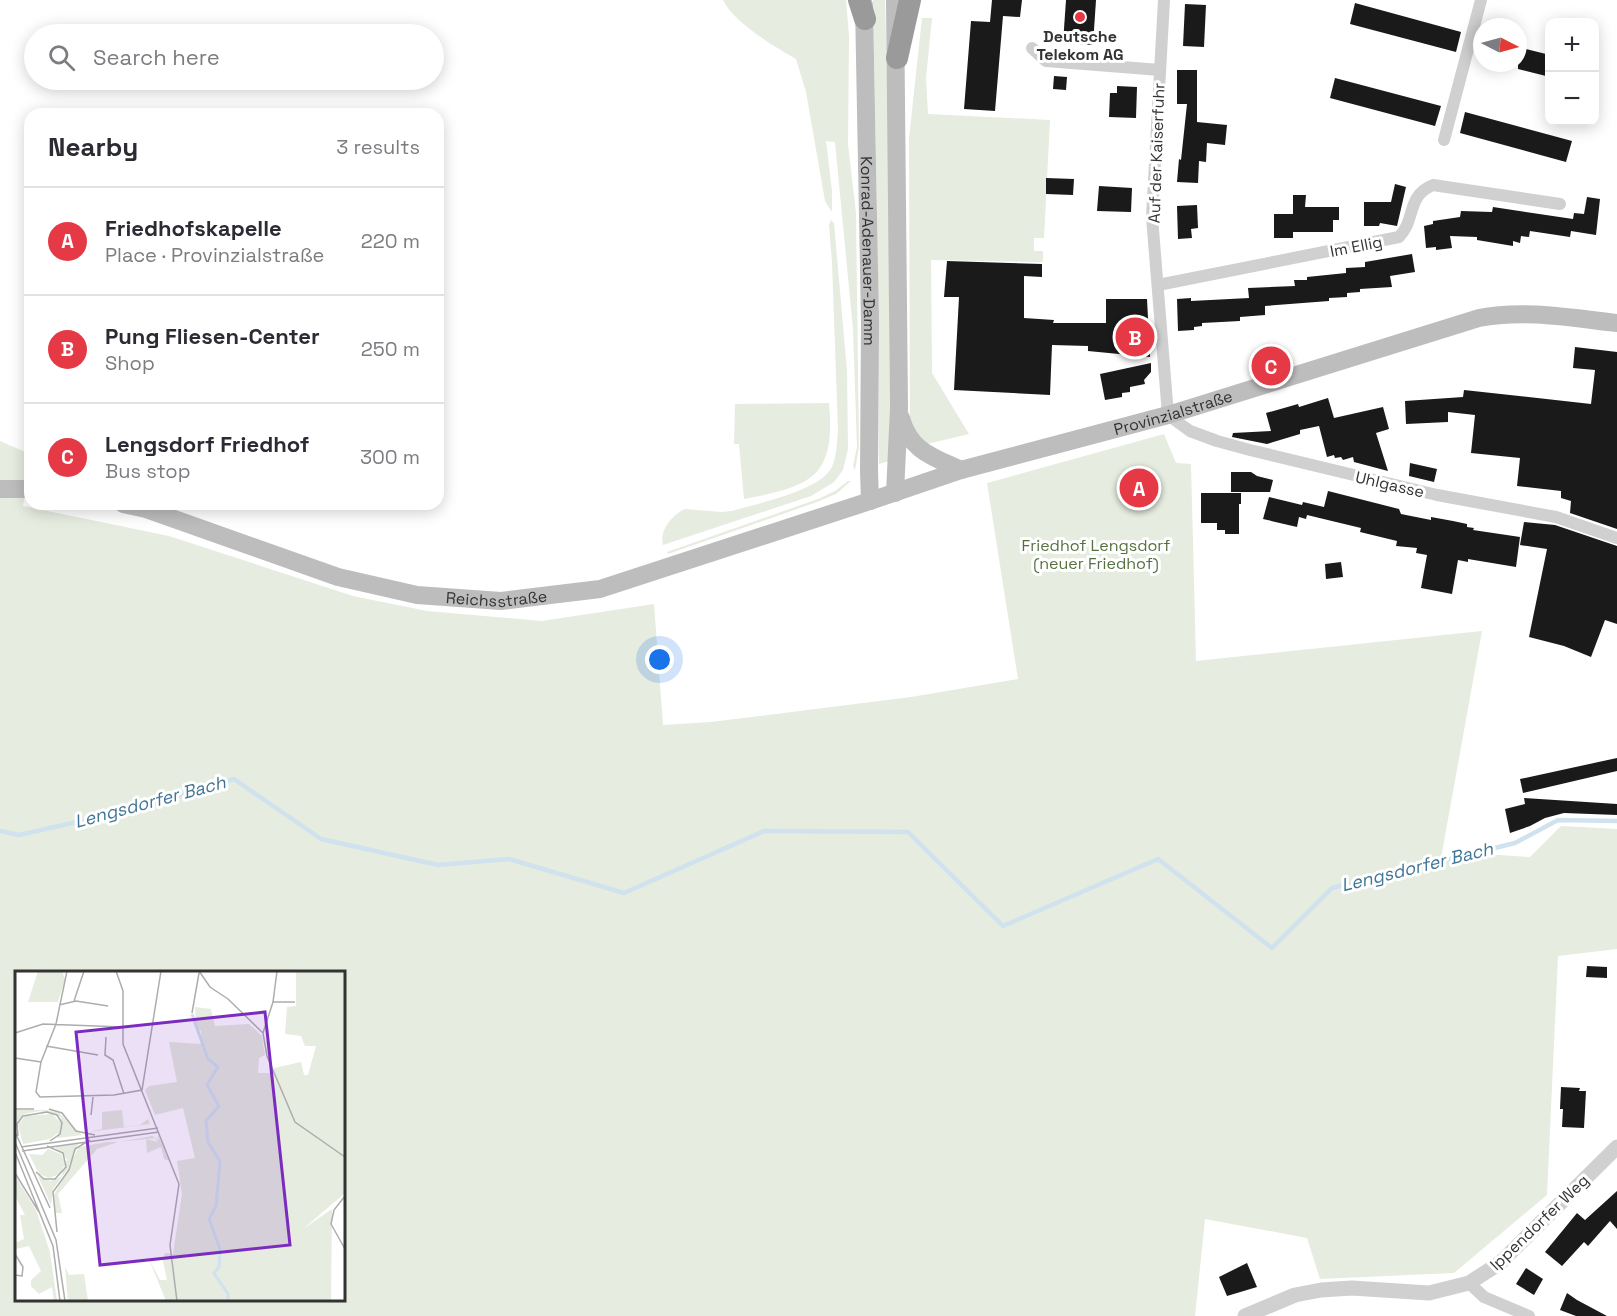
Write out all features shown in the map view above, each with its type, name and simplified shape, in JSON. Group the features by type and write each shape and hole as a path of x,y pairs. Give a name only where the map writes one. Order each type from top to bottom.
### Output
{"highway":[{"path":"897,58 910,0"}],"main road":[{"name":"Konrad-Adenauer-Damm","path":"895,0 898,408 895,493"},
{"name":"Konrad-Adenauer-Damm","path":"863,6 870,322 870,501"},
{"name":"Provinzialstraße","path":"870,501 961,470 1168,415 1479,318 1498,314 1519,314 1617,321"},
{"path":"898,408 905,432 922,452 961,470"},
{"path":"0,489 24,489"},
{"name":"Reichsstraße","path":"149,510 338,577 417,595 501,601 600,589 870,501"}],"street":[{"name":"Auf der Kaiserfuhr","path":"1164,0 1152,217 1168,415"},
{"path":"1444,140 1481,0"},
{"name":"Auf der Kaiserfuhr","path":"1032,48 1046,61 1160,70"},
{"name":"Im Ellig","path":"1158,285 1399,237 1406,230 1416,196 1423,189 1433,185 1560,204"},
{"name":"Uhlgasse","path":"1168,415 1190,431 1228,444 1437,495 1556,517 1617,538"},
{"name":"Ippendorfer Weg","path":"1245,1316 1295,1295 1321,1290 1352,1288 1429,1293 1469,1282 1500,1263 1617,1148"},
{"path":"1469,1282 1484,1297 1529,1316"}],"green space":[{"path":"723,0 846,0 849,36 848,144 856,213 859,447 855,470 853,466 857,447 853,329 835,142 826,141 832,212 825,201 806,92 796,59 745,25"},
{"path":"873,0 885,0 889,148 890,461 879,464 877,211"},
{"path":"922,18 932,18 926,78 928,114 1050,120 1044,238 1034,238 1034,251 1043,251 1043,262 931,260 932,373 969,434 927,444 918,436 910,421 909,138"},
{"path":"831,220 834,223 847,371 848,449 843,470 834,482 811,496 663,545 663,534 668,524 685,509 732,511 772,500 815,483 832,467 838,430 829,225"},
{"path":"829,403 828,448 823,463 814,475 786,489 744,499 739,444 734,444 735,404"},
{"name":"Friedhof Lengsdorf (neuer Friedhof)","path":"1164,434 1176,463 1191,464 1196,661 1482,631 1441,858 1482,854 1530,857 1561,826 1617,829 1617,949 1558,956 1547,1195 1454,1273 1320,1279 1307,1238 1205,1219 1195,1316 0,1316 0,441 24,451 24,510 42,510 169,536 353,596 427,611 542,621 654,604 663,725 711,722 911,697 1018,679 987,483"},
{"path":"851,481 836,494 817,502 668,554 667,552 818,499 835,491"}],"building":[{"path":"992,0 1022,0 1020,17 1003,16 995,111 964,109 971,21 990,22"},
{"name":"Deutsche Telekom AG","path":"1066,0 1096,0 1093,45 1063,43"},
{"path":"1355,3 1461,32 1456,52 1350,24"},
{"path":"1185,4 1206,5 1204,47 1183,46"},
{"path":"1527,49 1545,54 1545,76 1527,71"},
{"path":"1177,70 1197,70 1197,122 1227,125 1225,145 1207,143 1206,162 1199,161 1198,183 1177,182 1187,104 1177,104"},
{"path":"1054,76 1067,77 1066,90 1053,89"},
{"path":"1335,78 1441,106 1435,126 1330,98"},
{"path":"1117,86 1137,87 1136,118 1109,117 1110,93 1117,93"},
{"path":"1465,112 1572,141 1566,162 1460,133"},
{"path":"1046,178 1074,179 1073,195 1046,194"},
{"path":"1395,184 1406,187 1397,226 1380,223 1379,226 1364,226 1364,202 1391,202"},
{"path":"1099,186 1132,188 1131,212 1097,211"},
{"path":"1293,195 1306,195 1305,207 1339,207 1339,220 1333,220 1333,232 1293,232 1293,238 1274,238 1274,214 1293,214"},
{"path":"1587,197 1600,199 1596,235 1571,231 1570,237 1530,231 1529,237 1521,236 1520,243 1513,241 1513,246 1477,240 1477,237 1450,236 1452,248 1436,250 1436,247 1426,248 1424,226 1433,224 1433,221 1460,217 1461,211 1492,212 1493,207 1573,219 1574,213 1584,214"},
{"path":"1197,205 1198,228 1191,229 1192,238 1178,239 1177,206"},
{"path":"1412,254 1415,272 1390,276 1392,287 1360,289 1360,292 1347,293 1347,297 1329,298 1329,301 1265,306 1265,315 1240,317 1240,321 1202,323 1202,326 1194,327 1194,330 1178,331 1177,299 1191,298 1191,301 1249,298 1248,288 1295,286 1294,280 1346,273 1346,268 1365,267 1365,262"},
{"path":"947,261 1042,264 1042,277 1024,276 1024,318 1054,320 1053,323 1106,323 1106,299 1147,299 1150,357 1088,351 1088,346 1052,345 1050,395 954,390 959,297 944,297"},
{"path":"1575,347 1617,352 1617,529 1570,513 1571,501 1561,498 1561,491 1517,486 1520,458 1471,453 1475,415 1448,412 1448,422 1406,424 1405,401 1463,397 1464,390 1591,404 1595,370 1573,368"},
{"path":"1151,363 1151,372 1144,380 1145,384 1130,387 1130,392 1122,393 1122,397 1105,400 1100,374"},
{"path":"1328,398 1334,418 1383,407 1389,429 1376,433 1388,471 1354,462 1353,457 1343,460 1341,457 1335,458 1334,455 1327,457 1319,426 1300,430 1300,434 1267,444 1232,437 1233,433 1271,431 1266,413 1298,404 1299,407"},
{"path":"1410,463 1437,469 1434,482 1409,476"},
{"path":"1149,471 1159,498 1130,509 1120,482"},
{"path":"1231,472 1251,472 1273,480 1270,492 1231,492"},
{"path":"1328,491 1399,509 1401,514 1431,520 1431,517 1453,521 1467,524 1467,527 1474,528 1473,530 1520,537 1516,567 1468,559 1468,562 1458,560 1452,594 1421,588 1427,555 1416,553 1417,548 1396,546 1397,541 1360,532 1361,528 1307,515 1306,519 1299,517 1297,527 1263,519 1269,497 1302,505 1303,502 1324,507"},
{"path":"1201,493 1241,493 1239,534 1225,534 1225,530 1217,530 1217,523 1201,523"},
{"path":"1524,522 1555,525 1617,546 1617,624 1605,620 1591,657 1564,646 1529,637 1547,549 1520,545"},
{"path":"1341,562 1343,577 1326,579 1325,564"},
{"path":"1617,758 1617,771 1523,793 1520,779"},
{"path":"1524,798 1617,804 1617,815 1564,813 1545,818 1510,833 1505,809 1525,804"},
{"path":"1587,966 1607,967 1607,978 1586,977"},
{"path":"1561,1087 1580,1088 1579,1091 1586,1091 1584,1128 1562,1127"},
{"path":"1617,1191 1617,1229 1610,1221 1588,1246 1584,1242 1562,1266 1545,1252 1577,1213 1585,1220"},
{"path":"1247,1263 1257,1287 1227,1296 1219,1277"},
{"path":"1526,1268 1543,1279 1534,1295 1516,1284"},
{"path":"1567,1293 1607,1316 1576,1316 1560,1310"}],"waterway":[{"name":"Lengsdorfer Bach","path":"0,831 19,835 139,808 234,779 321,839 438,865 509,859 624,893 764,831 908,832 1003,926 1158,859 1272,948 1332,888 1515,843 1558,820 1617,821"}],"place":[{"name":"Deutsche Telekom AG","path":"1080,17"},
{"name":"Pung Fliesen-Center","path":"1135,337"},
{"name":"Lengsdorf Friedhof","path":"1271,366"},
{"name":"Friedhofskapelle","path":"1139,488"}]}
